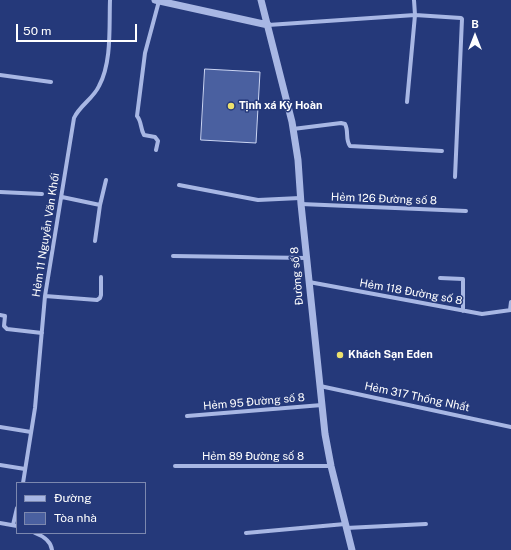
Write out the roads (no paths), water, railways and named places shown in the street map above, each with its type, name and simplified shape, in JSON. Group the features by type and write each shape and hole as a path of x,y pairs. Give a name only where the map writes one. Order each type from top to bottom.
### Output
{"street":[{"name":"Hẻm 11 Nguyễn Văn Khối","path":"23,482 35,408 45,296 74,118 78,110 92,98 99,88 105,73 108,56 110,0"},
{"name":"Đường số 8","path":"261,0 294,129 325,434 330,466 352,550"},
{"path":"407,102 415,15 414,0"},
{"path":"156,150 158,141 155,137 144,134 141,130 141,124 137,116 145,53 157,1 268,25 415,15 459,17 462,20 455,177"},
{"path":"0,75 51,82"},
{"path":"294,129 341,123 345,124 348,128 348,143 350,146 442,151"},
{"path":"95,241 100,205 106,180"},
{"name":"Hẻm 126 Đường số 8","path":"179,185 258,200 301,201 466,211"},
{"path":"0,192 42,194"},
{"path":"62,197 100,205"},
{"path":"173,256 307,258"},
{"path":"45,296 97,300 101,295 101,277"},
{"path":"440,278 463,279 463,311"},
{"name":"Hẻm 118 Đường số 8","path":"309,282 482,314 510,310"},
{"path":"510,310 511,302"},
{"path":"0,315 5,316 4,326 7,329 42,333"},
{"name":"Hẻm 317 Thống Nhất","path":"319,386 511,427"},
{"name":"Hẻm 95 Đường số 8","path":"187,416 322,405"},
{"path":"0,427 31,432"},
{"path":"0,465 25,469"},
{"name":"Hẻm 89 Đường số 8","path":"175,466 330,466"},
{"path":"0,523 15,526"},
{"path":"246,533 345,526 426,524"},
{"path":"37,534 44,537 52,546 52,550"}],"place":[{"name":"Tịnh xá Kỳ Hoàn","path":"231,106"},
{"name":"Khách Sạn Eden","path":"340,355"}]}
